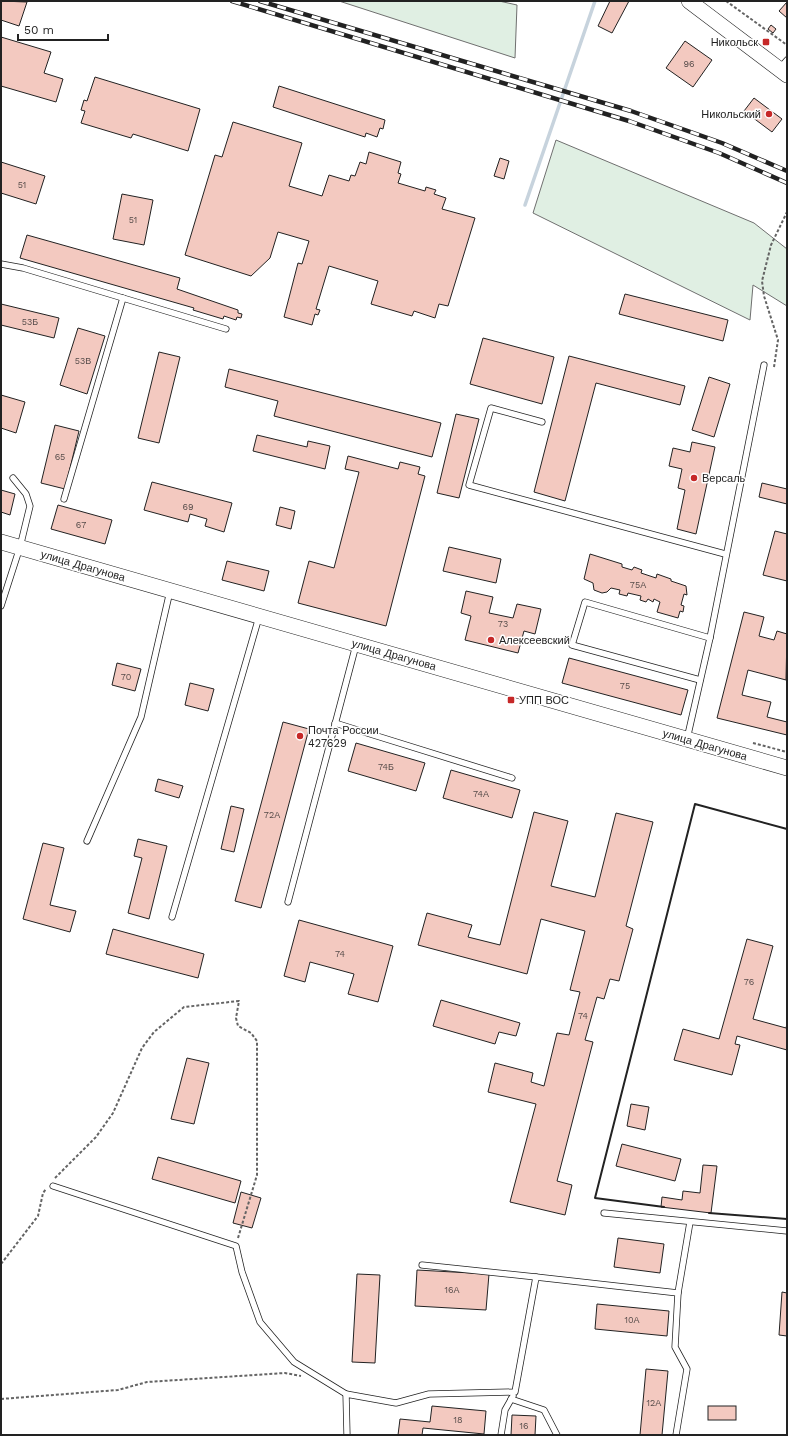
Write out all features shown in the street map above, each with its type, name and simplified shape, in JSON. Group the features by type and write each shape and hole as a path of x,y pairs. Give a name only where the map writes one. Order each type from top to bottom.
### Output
{"main road":[{"path":"689,1 784,68"},
{"name":"улица Драгунова","path":"1,542 787,768"}],"lane":[{"path":"1,264 226,329"},
{"path":"64,499 123,298"},
{"path":"687,740 710,638 725,554 764,365"},
{"path":"542,422 492,408 469,485 725,554"},
{"path":"1,606 20,547 30,506 26,494 13,478"},
{"path":"87,841 141,717 170,591"},
{"path":"700,680 572,645 585,602 710,638"},
{"path":"172,917 259,616"},
{"path":"288,902 356,644"},
{"path":"335,723 512,778"},
{"path":"50,1185 236,1246 242,1272 260,1322 294,1362 346,1394 396,1403 429,1394 515,1392"},
{"path":"604,1214 787,1231"},
{"path":"676,1435 687,1370 675,1347 678,1293 690,1222"},
{"path":"422,1265 678,1293"},
{"path":"501,1435 504,1410 515,1392 536,1277"},
{"path":"346,1394 347,1435"},
{"path":"511,1399 544,1410 557,1435"}],"path":[{"path":"726,1 787,45"},
{"path":"1,1264 38,1216 43,1193 96,1137 113,1113 142,1048 154,1032 184,1007 239,1001 236,1018 238,1026 251,1033 257,1041 257,1175 236,1246"},
{"path":"1,1399 118,1390 147,1382 285,1373 299,1377 313,1373"}],"green space":[{"path":"339,1 499,1 517,5 515,58"},
{"path":"556,140 754,223 787,249 787,306 753,285 750,320 533,213"}],"building":[{"path":"1,1 27,2 19,26 1,20"},
{"path":"610,1 629,1 612,33 598,26"},
{"path":"787,2 787,18 779,11"},
{"path":"771,25 776,29 773,33 768,29"},
{"path":"1,37 51,52 44,73 63,79 56,102 1,86"},
{"path":"685,41 712,60 693,87 666,68"},
{"path":"95,77 200,109 188,151 133,134 131,138 81,123 85,111 81,110 84,100 87,101"},
{"path":"279,86 385,120 383,129 380,128 377,137 366,133 365,137 273,107"},
{"path":"754,98 782,119 772,132 744,111"},
{"path":"233,122 302,143 289,186 322,196 329,175 349,181 351,175 355,176 360,162 366,164 369,152 401,162 398,173 401,174 398,183 425,191 426,187 436,190 434,194 446,198 442,209 475,218 448,306 439,304 435,318 414,311 412,316 371,304 378,281 329,266 316,309 320,310 318,315 315,314 312,325 284,317 298,263 302,264 309,241 278,232 270,258 251,276 185,255 215,155 222,157"},
{"path":"500,158 509,161 504,179 494,176"},
{"path":"1,162 45,176 36,204 1,193"},
{"path":"122,194 153,200 144,245 113,239"},
{"path":"27,235 180,278 177,289 238,310 238,313 242,314 241,318 237,317 236,320 224,316 223,319 193,310 194,308 20,258"},
{"path":"625,294 728,320 723,341 619,314"},
{"path":"1,304 59,318 54,338 1,325"},
{"path":"78,328 105,336 87,394 60,385"},
{"path":"483,338 554,357 542,404 470,384"},
{"path":"159,352 180,357 159,443 138,438"},
{"path":"569,356 685,386 680,405 596,383 565,501 534,492"},
{"path":"229,369 441,423 432,457 274,416 278,401 225,387"},
{"path":"709,377 730,384 714,437 692,430"},
{"path":"1,395 25,402 16,433 1,428"},
{"path":"456,414 479,419 459,498 437,493"},
{"path":"55,425 79,431 65,489 41,483"},
{"path":"257,435 307,447 308,441 330,446 325,469 253,451"},
{"name":"Версаль","path":"692,442 715,447 696,534 677,529 685,490 678,488 682,469 669,466 673,448 690,452"},
{"path":"348,456 398,469 400,462 420,467 418,474 425,476 386,626 298,603 309,561 334,568 359,472 345,469"},
{"path":"152,482 232,503 224,532 205,526 207,519 190,514 188,522 144,510"},
{"path":"762,483 787,489 787,504 759,497"},
{"path":"1,490 15,494 10,515 1,512"},
{"path":"58,505 112,520 105,544 51,529"},
{"path":"280,507 295,511 291,529 276,525"},
{"path":"775,531 787,534 787,581 763,575"},
{"path":"449,547 501,559 496,583 443,571"},
{"path":"590,554 622,564 622,567 632,570 634,567 642,570 641,573 656,578 657,574 686,586 687,595 684,594 681,605 684,606 683,612 680,611 678,618 657,612 660,602 654,599 653,602 648,599 646,602 640,600 641,596 628,593 627,596 619,594 620,590 611,588 607,592 602,593 594,590 593,583 584,579"},
{"path":"227,561 269,571 264,591 222,580"},
{"path":"466,591 493,597 489,613 513,618 517,604 541,609 535,634 524,631 518,653 465,640 471,616 461,613"},
{"path":"744,612 764,617 759,636 774,640 777,631 787,634 786,680 748,670 742,695 771,702 767,717 787,722 787,735 717,718"},
{"path":"569,658 688,690 681,715 562,683"},
{"path":"117,663 141,669 135,691 112,685"},
{"path":"190,683 214,689 208,711 185,705"},
{"path":"283,722 309,729 261,908 235,901"},
{"path":"356,743 425,763 416,791 348,771"},
{"path":"451,770 520,790 512,818 443,798"},
{"path":"158,779 183,786 179,798 155,791"},
{"path":"231,806 244,809 234,852 221,849"},
{"path":"534,812 568,821 551,886 595,897 616,813 653,822 626,926 633,929 619,981 610,979 604,999 597,997 585,1040 593,1042 557,1181 572,1185 565,1215 510,1202 536,1104 488,1092 495,1063 533,1073 531,1082 544,1086 557,1033 569,1035 580,992 570,990 585,931 541,919 527,974 418,945 427,913 472,925 468,937 500,945"},
{"path":"138,839 167,846 149,919 128,913 142,858 134,856"},
{"path":"43,843 64,848 50,905 76,911 70,932 23,919"},
{"path":"299,920 393,946 378,1002 348,994 354,974 310,962 305,982 284,976"},
{"path":"113,929 204,954 198,978 106,954"},
{"path":"747,939 773,946 753,1019 786,1028 787,1024 787,1050 737,1036 735,1044 740,1045 732,1075 674,1060 683,1029 719,1039"},
{"path":"441,1000 520,1023 516,1036 499,1032 495,1044 433,1026"},
{"path":"187,1058 209,1063 194,1124 171,1119"},
{"path":"631,1104 649,1107 645,1130 627,1126"},
{"path":"622,1144 681,1159 675,1181 616,1166"},
{"path":"158,1157 241,1181 235,1203 152,1179"},
{"path":"703,1165 717,1166 711,1213 661,1207 662,1197 682,1200 683,1191 700,1193"},
{"path":"241,1192 261,1198 252,1228 233,1223"},
{"path":"618,1238 664,1244 660,1273 614,1267"},
{"path":"417,1270 489,1274 486,1310 415,1306"},
{"path":"357,1274 380,1275 375,1363 352,1362"},
{"path":"782,1292 787,1293 787,1336 779,1335"},
{"path":"597,1304 669,1311 667,1336 595,1329"},
{"path":"646,1369 668,1371 662,1435 640,1435"},
{"path":"432,1406 486,1411 484,1434 423,1428 422,1435 398,1435 400,1419 430,1422"},
{"path":"708,1406 736,1406 736,1420 708,1420"},
{"path":"512,1415 536,1416 535,1435 511,1435"}],"waterway":[{"path":"525,205 595,1"}],"railway":[{"path":"232,1 629,121 719,153 787,183"},
{"path":"260,1 631,111 722,143 787,171"}],"wall":[{"path":"664,1207 595,1198 695,804 787,829"},
{"path":"709,1213 787,1219"}],"place":[{"name":"Никольск","path":"766,42"},
{"name":"Никольский","path":"769,114"},
{"name":"Версаль","path":"694,478"},
{"name":"Алексеевский","path":"491,640"},
{"name":"УПП ВОС","path":"511,700"},
{"name":"Почта России 427629","path":"300,736"}]}
